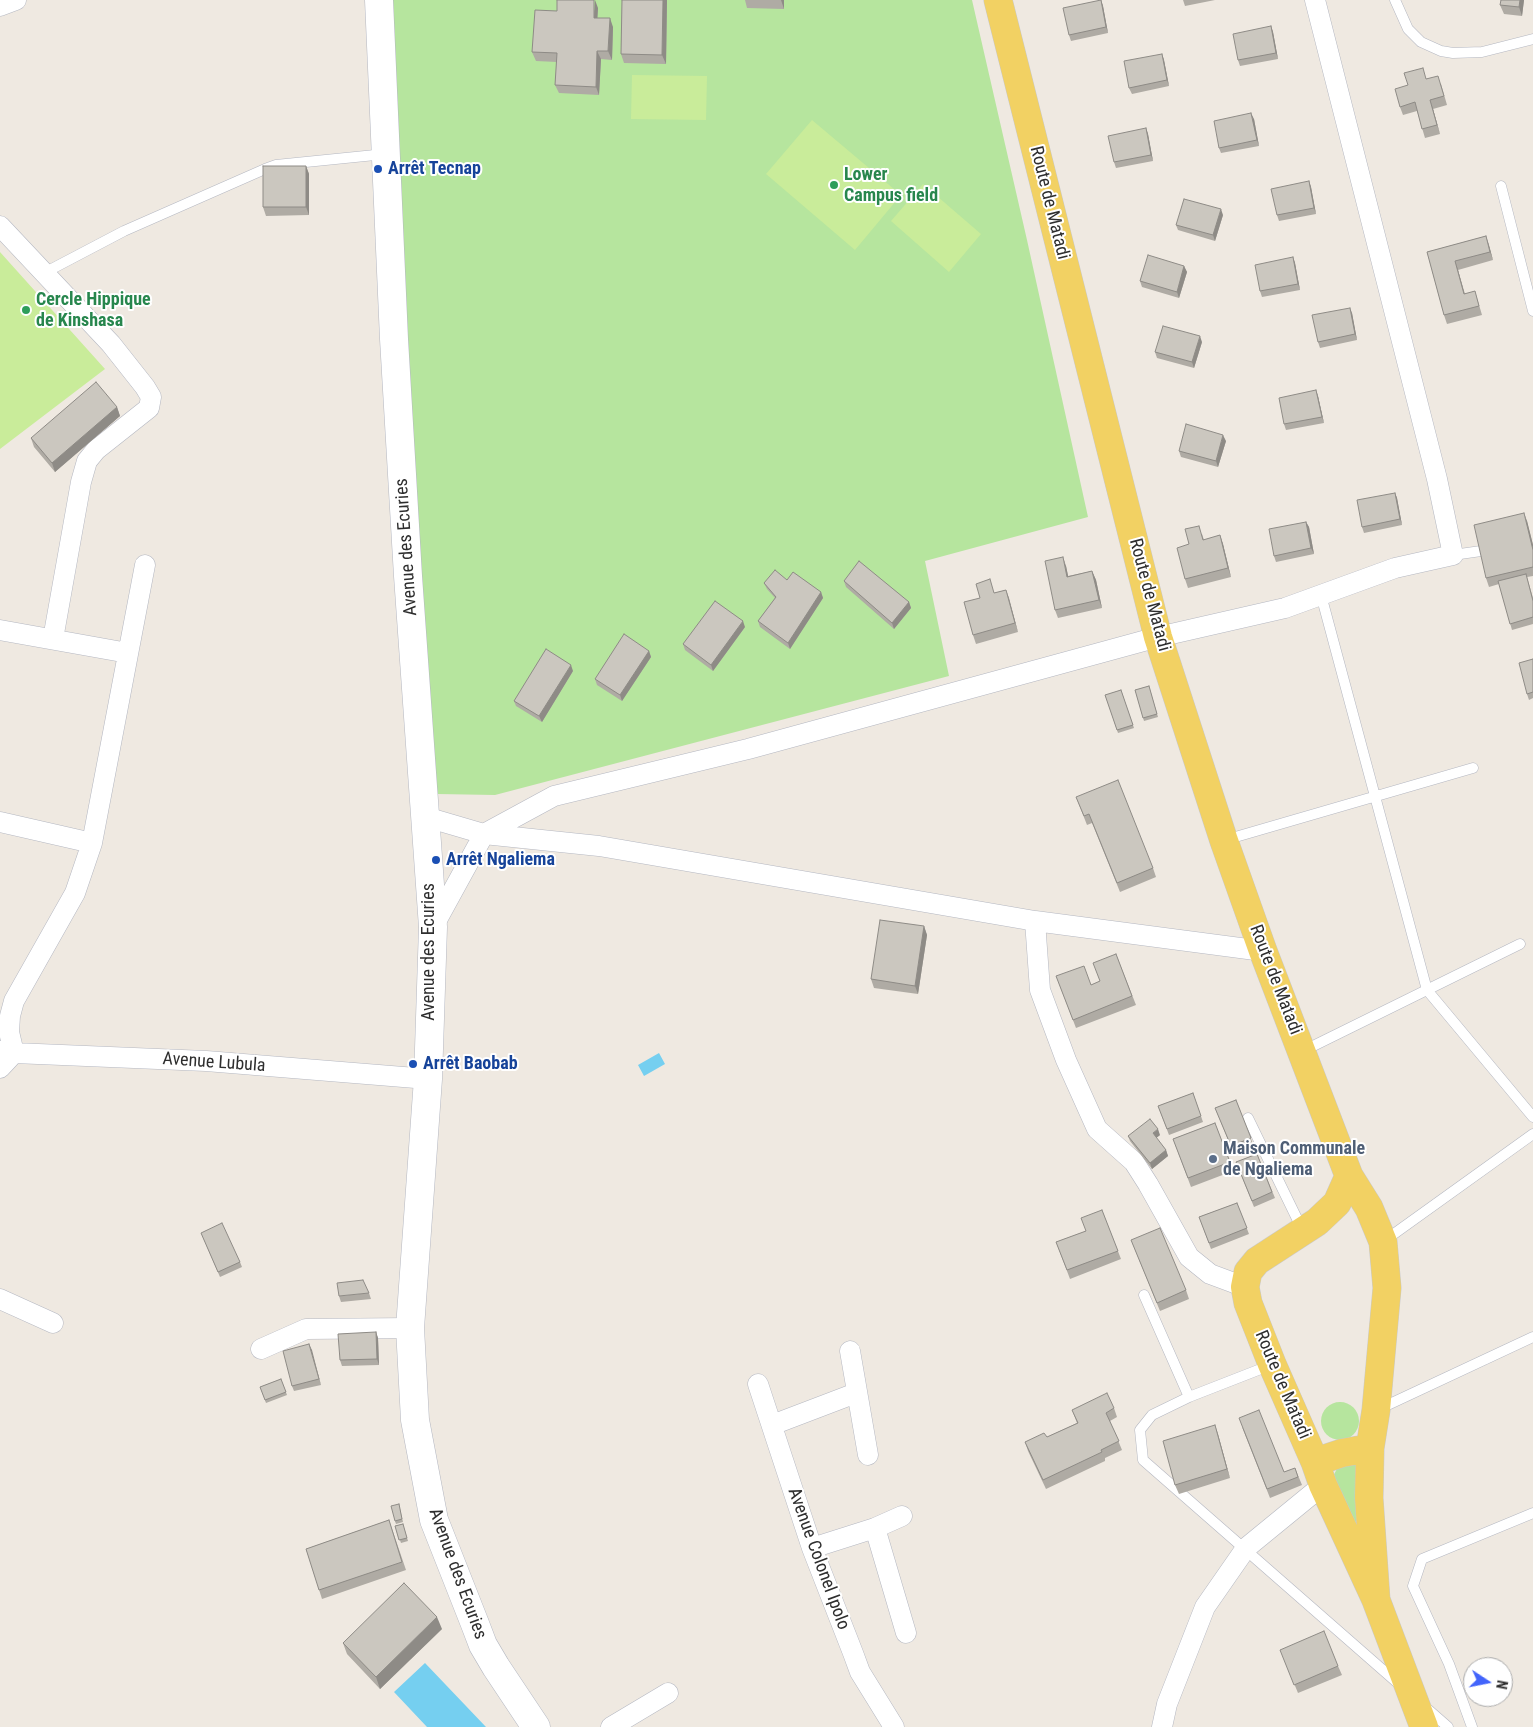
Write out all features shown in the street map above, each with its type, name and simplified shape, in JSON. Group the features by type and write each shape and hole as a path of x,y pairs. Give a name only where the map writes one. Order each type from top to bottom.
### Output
{"main road":[{"name":"Route de Matadi","path":"998,0 1158,637 1224,841 1263,951 1349,1176 1369,1208 1383,1242 1387,1288 1376,1410 1370,1448 1369,1498 1376,1600"},
{"path":"1244,1287 1248,1272 1257,1260 1317,1222 1337,1202 1349,1176"},
{"name":"Route de Matadi","path":"1244,1287 1248,1303 1272,1364 1376,1600 1424,1727"},
{"path":"1319,1474 1342,1454 1370,1448"}],"street":[{"path":"0,6 16,0"},
{"name":"Avenue des Ecuries","path":"379,0 406,547 433,927 428,1079 410,1328 415,1420 434,1520 483,1645 496,1668 536,1727"},
{"path":"433,927 484,834 554,796 748,749 1158,637 1285,608 1395,568 1454,555 1437,480 1315,0"},
{"path":"0,226 111,344 151,397 149,408 96,450 87,461 81,482 52,639"},
{"path":"0,1068 7,1052 10,1016 14,1001 75,893 92,843 145,565"},
{"path":"0,630 128,653"},
{"path":"426,817 484,834 599,846 1035,921 1263,951"},
{"path":"0,822 92,843"},
{"path":"1035,921 1040,990 1066,1060 1097,1129 1134,1162 1189,1257 1210,1274 1244,1287"},
{"name":"Avenue Lubula","path":"7,1052 206,1061 428,1079"},
{"path":"0,1299 53,1323"},
{"path":"261,1349 306,1329 410,1328"},
{"path":"850,1350 868,1455"},
{"name":"Avenue Colonel Ipolo","path":"758,1384 812,1548 860,1672 894,1727"},
{"path":"772,1425 856,1393"},
{"path":"1162,1727 1167,1704 1205,1607 1246,1548 1319,1474"},
{"path":"812,1548 875,1528 902,1516"},
{"path":"875,1528 906,1633"},
{"path":"611,1727 668,1692"}],"lane":[{"path":"1395,0 1408,29 1421,42 1441,51 1453,53 1482,52 1533,40"},
{"path":"44,273 124,231 265,169 276,166 386,154"},
{"path":"1501,186 1533,312"},
{"path":"1454,555 1481,551"},
{"path":"1321,595 1427,990 1533,1117"},
{"path":"1224,841 1473,768"},
{"path":"1302,1051 1520,944"},
{"path":"1248,1118 1303,1231"},
{"path":"1383,1242 1533,1134"},
{"path":"1144,1295 1189,1397"},
{"path":"1376,1410 1533,1337"},
{"path":"1272,1364 1152,1414 1140,1430 1143,1460 1448,1727"},
{"path":"1472,1727 1449,1664 1413,1586 1422,1559 1533,1512"}],"green space":[{"path":"389,0 972,0 1088,517 925,561 949,676 495,795 437,794 426,738"},
{"path":"632,75 707,76 706,120 631,119"},
{"name":"Lower Campus field","path":"812,120 901,195 855,250 766,174"},
{"path":"923,184 981,234 949,272 891,221"},
{"name":"Cercle Hippique de Kinshasa","path":"0,252 105,369 0,449"},
{"path":"1340,1402 1347,1403 1353,1408 1358,1414 1358,1428 1353,1434 1347,1439 1340,1440 1333,1439 1327,1434 1322,1428 1321,1421 1322,1414 1327,1408 1333,1403"},
{"path":"1353,1460 1362,1466 1354,1539 1331,1480 1338,1467"}],"water":[{"path":"659,1053 665,1064 644,1076 638,1065"},
{"path":"425,1663 486,1727 427,1727 394,1692"}],"building":[{"path":"557,0 594,0 594,18 610,18 608,51 597,51 596,87 555,85 557,53 532,52 535,10 557,11"},
{"path":"622,0 663,0 662,55 621,54"},
{"path":"1101,0 1106,27 1069,35 1063,8"},
{"path":"1501,0 1520,0 1519,7 1500,5"},
{"path":"1271,26 1276,53 1238,60 1233,34"},
{"path":"1162,54 1167,80 1129,88 1124,61"},
{"path":"1423,68 1426,79 1438,76 1444,96 1430,100 1437,125 1422,129 1415,102 1400,107 1395,89 1408,85 1404,73"},
{"path":"1251,113 1257,140 1219,148 1214,121"},
{"path":"1146,128 1151,155 1114,162 1108,136"},
{"path":"263,166 306,166 306,207 263,207"},
{"path":"1309,181 1314,208 1277,215 1271,189"},
{"path":"1184,199 1221,209 1213,235 1176,225"},
{"path":"1486,236 1490,252 1455,261 1464,294 1475,291 1479,306 1444,315 1427,252"},
{"path":"1148,255 1184,266 1177,292 1140,281"},
{"path":"1293,257 1298,284 1260,291 1255,265"},
{"path":"1350,308 1355,334 1318,342 1312,315"},
{"path":"1163,326 1200,336 1192,362 1155,352"},
{"path":"96,382 117,407 52,463 31,438"},
{"path":"1316,390 1322,417 1284,424 1279,398"},
{"path":"1186,424 1223,435 1216,461 1179,451"},
{"path":"1395,493 1400,519 1362,527 1357,500"},
{"path":"1524,513 1533,550 1533,567 1486,578 1474,525"},
{"path":"1306,522 1311,548 1274,556 1269,529"},
{"path":"1199,526 1203,540 1220,535 1228,568 1185,579 1177,548 1189,544 1185,529"},
{"path":"1063,557 1067,577 1092,571 1099,600 1055,610 1045,561"},
{"path":"859,561 909,602 892,623 844,581"},
{"path":"775,570 787,580 793,572 821,592 788,643 758,621 776,597 764,583"},
{"path":"1526,574 1533,601 1533,617 1510,624 1498,581"},
{"path":"990,579 994,593 1006,590 1015,623 973,635 964,602 980,598 976,584"},
{"path":"715,601 743,621 711,665 683,644"},
{"path":"624,634 649,651 620,695 595,679"},
{"path":"546,649 571,665 539,716 514,701"},
{"path":"1533,659 1533,692 1527,694 1519,663"},
{"path":"1149,686 1157,714 1143,718 1135,690"},
{"path":"1121,690 1133,725 1117,730 1105,695"},
{"path":"1118,780 1153,868 1117,883 1089,814 1084,816 1076,797"},
{"path":"880,920 924,926 915,986 871,979"},
{"path":"1116,954 1132,996 1073,1020 1056,976 1084,966 1091,985 1100,981 1093,963"},
{"path":"1193,1093 1201,1116 1167,1129 1158,1106"},
{"path":"1236,1100 1251,1138 1231,1146 1215,1108"},
{"path":"1150,1119 1158,1129 1153,1133 1166,1150 1150,1163 1128,1136"},
{"path":"1215,1123 1230,1162 1188,1178 1173,1139"},
{"path":"1257,1154 1272,1192 1252,1201 1236,1162"},
{"path":"1237,1203 1247,1228 1209,1243 1199,1217"},
{"path":"1102,1210 1118,1251 1067,1270 1056,1242 1086,1231 1081,1218"},
{"path":"222,1223 240,1262 218,1272 201,1233"},
{"path":"1160,1228 1186,1290 1157,1303 1131,1240"},
{"path":"363,1280 369,1293 339,1296 337,1283"},
{"path":"376,1332 377,1359 340,1360 338,1334"},
{"path":"309,1344 319,1379 292,1386 283,1351"},
{"path":"281,1379 286,1392 265,1400 260,1387"},
{"path":"1107,1393 1114,1408 1106,1413 1119,1441 1101,1450 1102,1452 1043,1480 1025,1442 1044,1433 1047,1437 1078,1423 1072,1410"},
{"path":"1259,1410 1284,1472 1295,1468 1298,1477 1267,1489 1239,1418"},
{"path":"1215,1425 1227,1469 1175,1485 1163,1441"},
{"path":"399,1504 402,1519 395,1521 391,1506"},
{"path":"389,1520 402,1562 319,1590 306,1549"},
{"path":"403,1524 407,1538 399,1540 395,1526"},
{"path":"404,1583 437,1617 376,1677 343,1643"},
{"path":"1324,1631 1338,1666 1294,1685 1280,1650"}],"place":[{"name":"Arrêt Tecnap","path":"378,169"},
{"name":"Lower Campus field","path":"834,185"},
{"name":"Cercle Hippique de Kinshasa","path":"26,310"},
{"name":"Arrêt Ngaliema","path":"436,860"},
{"name":"Arrêt Baobab","path":"413,1064"},
{"name":"Maison Communale de Ngaliema","path":"1213,1159"}]}
